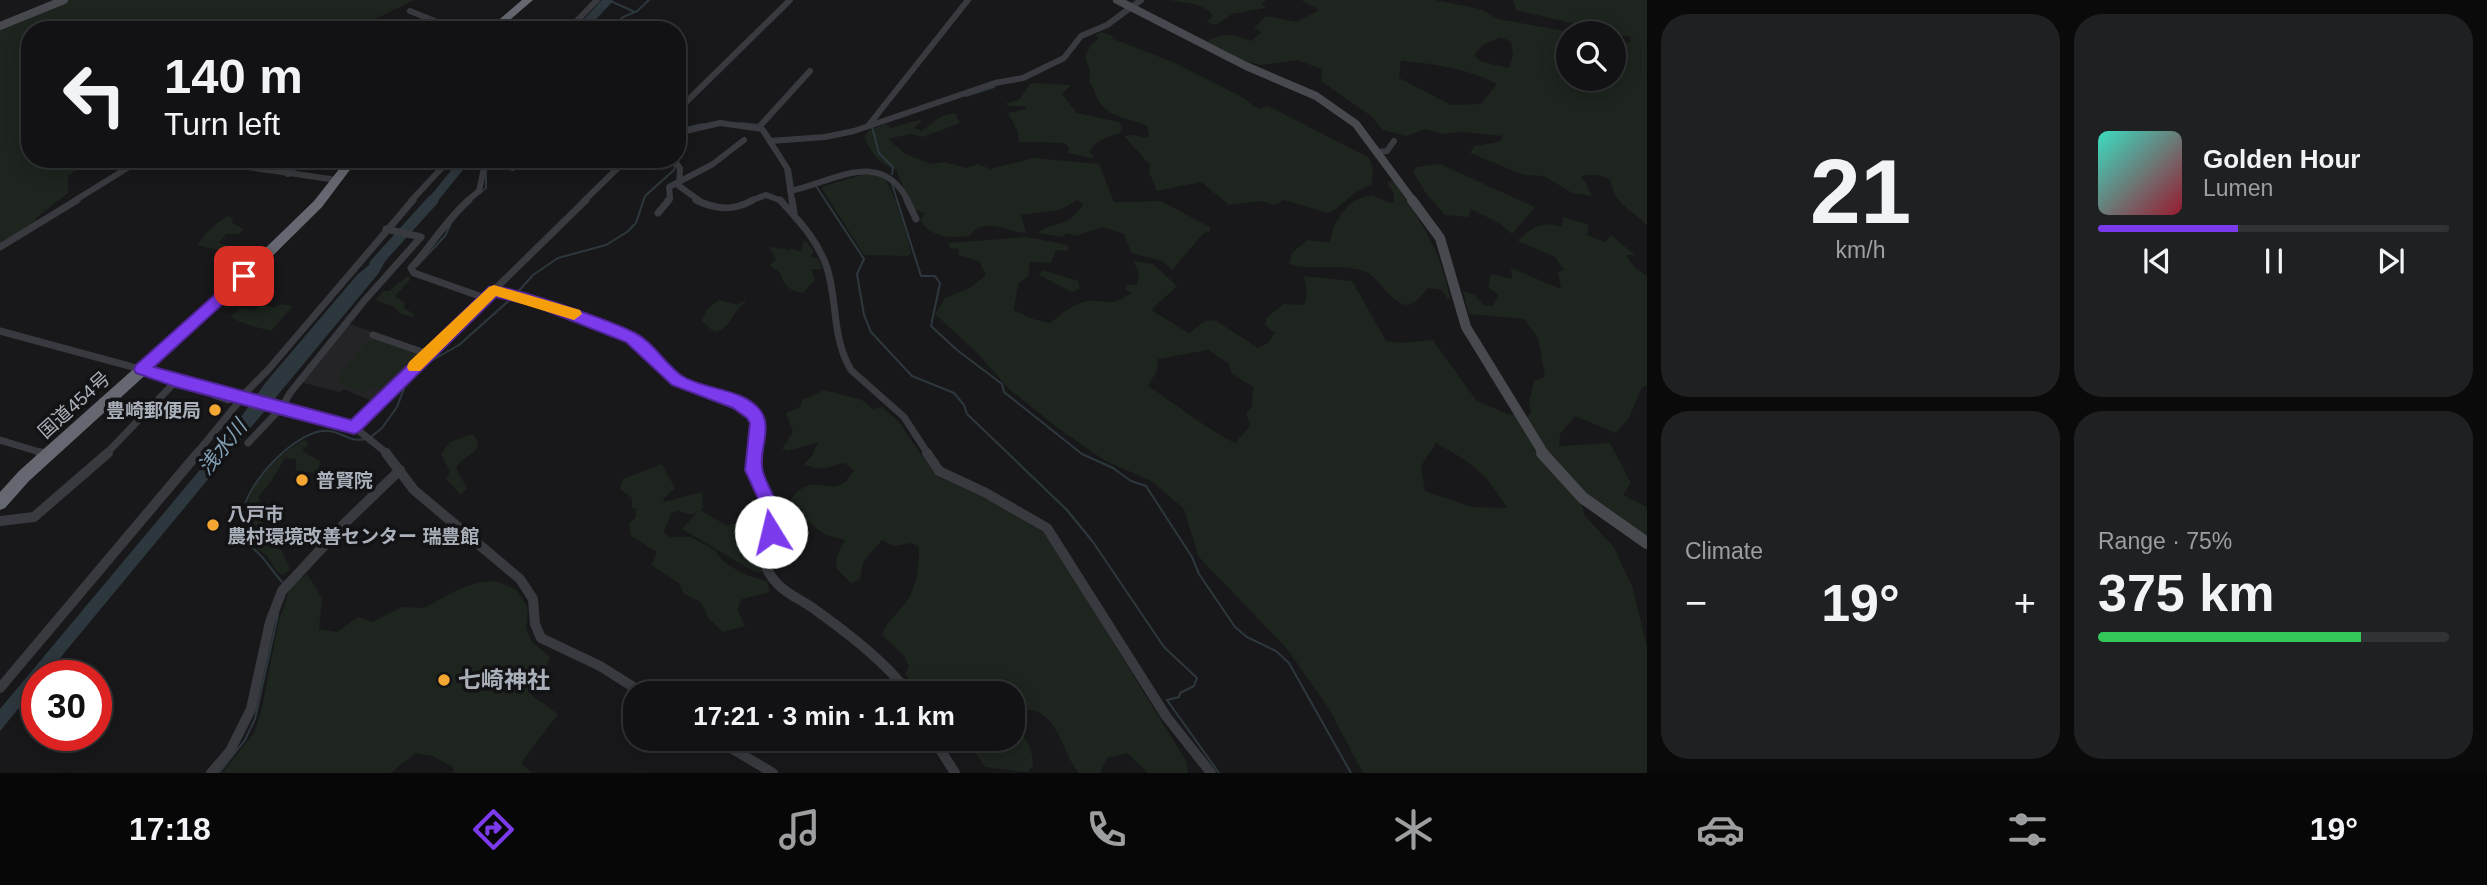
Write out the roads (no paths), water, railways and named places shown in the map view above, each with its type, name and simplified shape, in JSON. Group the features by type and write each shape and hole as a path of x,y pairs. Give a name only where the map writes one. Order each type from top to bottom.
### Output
{"highway":[{"path":"503,21 528,0"},
{"name":"国道454号","path":"0,503 48,454 251,270 318,204 346,168"}],"street":[{"path":"0,26 64,0"},
{"path":"577,21 597,0"},
{"path":"686,102 790,0"},
{"path":"868,126 968,0"},
{"path":"1117,0 1246,66 1326,102 1356,124 1440,238 1466,327 1538,448 1583,498 1647,543"},
{"path":"770,141 825,137 979,91 995,83 1023,78 1064,58 1081,36 1107,25 1141,0"},
{"path":"410,11 435,21"},
{"path":"759,127 810,71"},
{"path":"686,131 720,123 759,127 765,132 789,171 794,213"},
{"path":"658,213 670,198 668,189 713,163 744,140"},
{"path":"1378,152 1387,151 1394,141"},
{"path":"0,247 127,168"},
{"path":"250,168 337,180"},
{"path":"288,174 294,168"},
{"path":"0,688 242,398 442,168"},
{"path":"484,168 479,191 454,213 437,239 411,268 414,273 485,298"},
{"path":"354,427 618,168"},
{"path":"676,183 680,168"},
{"path":"790,191 859,172 880,173 895,179 916,219"},
{"path":"676,183 695,199 712,207 740,207 765,195 777,197 794,213 813,237 827,267 834,320 846,362 851,370 904,417 939,471 986,493 1047,528 1166,716 1211,773"},
{"path":"248,443 364,301 421,237 387,229"},
{"path":"494,290 569,312 631,338 677,381 738,404 753,413 758,423 754,470 770,505 772,520 766,557 768,570 784,591 816,610 900,681"},
{"path":"0,331 142,369 176,381 280,407 300,415 354,427 378,444 414,491 520,579 533,598 535,624 541,638 600,666 624,681"},
{"path":"373,335 428,354"},
{"path":"0,521 34,517 40,513 122,440 176,381"},
{"path":"211,389 214,395 228,400"},
{"path":"0,450 4,441 48,454"},
{"path":"211,773 240,738 250,717 269,627 280,595 356,511 400,470"},
{"path":"736,751 774,773"},
{"path":"941,751 955,773"}],"water":[{"path":"386,251 387,258 378,274 58,660 41,660 224,441 266,382 357,275"},
{"path":"21,684 21,705 0,731 0,709"}],"waterway":[{"path":"608,0 635,12 619,21"},
{"name":"浅水川","path":"588,21 608,0"},
{"path":"636,12 649,0"},
{"path":"966,96 994,87"},
{"path":"740,123 759,125"},
{"path":"686,128 703,124"},
{"path":"872,127 879,153 893,167 892,174"},
{"path":"764,128 772,140"},
{"name":"浅水川","path":"432,201 459,168"},
{"path":"480,193 486,188 488,168"},
{"path":"517,293 533,275 558,258 606,245 627,232 636,223 645,196 674,168"},
{"path":"790,169 793,187"},
{"path":"892,184 921,276 935,276 940,283 931,326 957,350 1002,384 1004,392 1082,454 1113,468 1131,481 1146,486 1192,557 1199,574 1235,627 1247,637 1276,651 1289,663 1351,773"},
{"path":"816,186 864,259 857,274 864,315 871,332 912,376 954,393 964,405 967,414 1067,510 1093,542 1164,647 1197,678 1194,686 1180,693 1179,697 1167,700 1219,773"},
{"name":"浅水川","path":"375,264 433,200"},
{"path":"417,266 445,236 452,221"},
{"path":"371,437 382,428 397,407 405,386 429,362 459,345 513,297"},
{"path":"284,584 260,554 250,546 243,514 253,488 275,460 303,438 316,432 329,431 355,440 365,439"},
{"path":"219,773 245,740 255,719 278,615"}],"place":[{"name":"豊崎郵便局","path":"215,410"},
{"name":"普賢院","path":"302,480"},
{"name":"八戸市 農村環境改善センター 瑞豊館","path":"213,525"},
{"name":"七崎神社","path":"444,680"}]}
